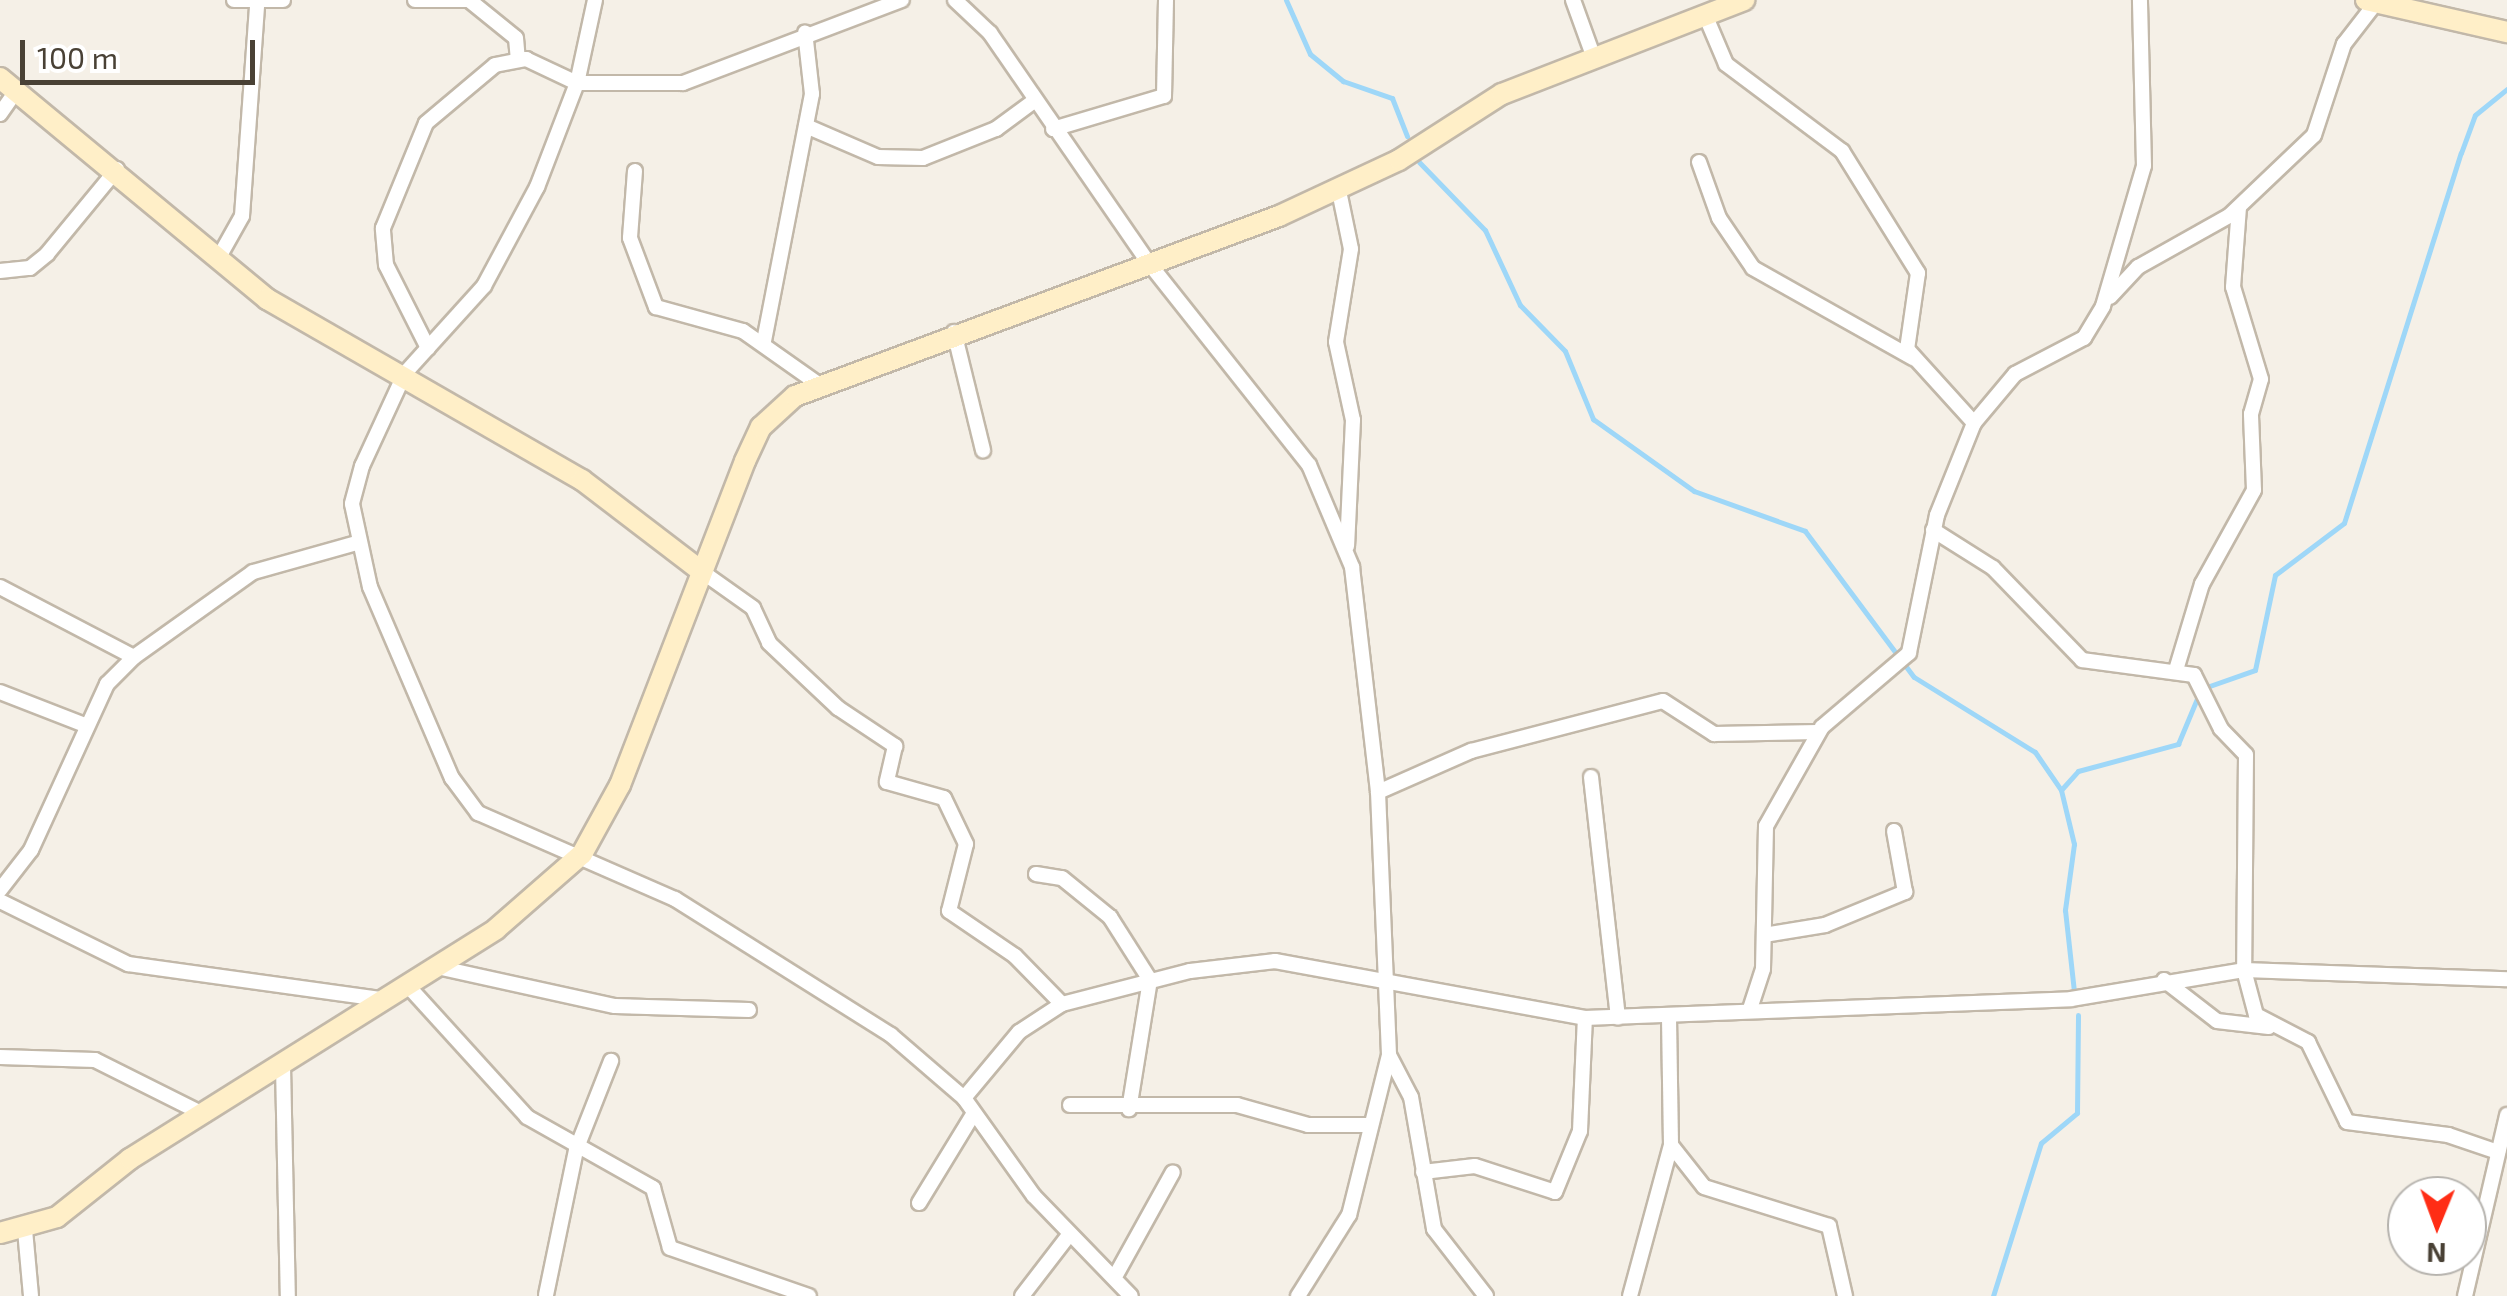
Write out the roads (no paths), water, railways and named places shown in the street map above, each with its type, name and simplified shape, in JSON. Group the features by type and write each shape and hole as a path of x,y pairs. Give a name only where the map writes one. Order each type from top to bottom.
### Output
{"street":[{"path":"234,0 257,6 283,0"},
{"path":"415,0 468,0 516,38 518,60"},
{"path":"595,0 577,83 537,187 484,286 405,373 362,466 356,543 465,801 582,854 736,934 871,1020 964,1098 1068,1235 1117,1273 1131,1296"},
{"path":"428,348 386,265 388,210 418,161 426,123 495,65 518,60 577,83 683,83 805,32 902,0"},
{"path":"956,0 990,32 1052,129 1148,262 1309,465 1347,552"},
{"path":"1052,129 1164,96 1166,0"},
{"path":"1573,0 1594,58"},
{"path":"0,1233 25,1230 408,986 582,854 620,784 761,427 818,384 1339,190 1502,94 1744,0"},
{"path":"2103,306 2144,166 2140,0"},
{"path":"1750,1010 1764,935 1766,826 1818,732 1909,653 1933,530 1974,423 2015,374 2084,338 2103,306 2138,267 2239,207 2314,136 2344,44 2374,0 2507,32"},
{"path":"219,257 242,216 257,6"},
{"path":"1706,17 1726,64 1842,151 1860,192 1911,257 1919,288 1907,336 1914,358"},
{"path":"764,341 806,126 805,32"},
{"path":"0,114 8,84 117,168 267,299 405,373 582,480 753,608 769,643 838,708 895,746 887,782 944,798 966,844 948,910 1015,956 1062,1004"},
{"path":"806,126 878,156 924,158 996,129 1034,102"},
{"path":"1700,162 1719,218 1752,268 1914,358 1974,423"},
{"path":"0,271 30,268 47,254 117,168"},
{"path":"635,171 630,238 649,298 668,313 764,341 818,384"},
{"path":"1298,1296 1349,1215 1389,1055 1378,792 1347,552 1352,420 1336,342 1351,250 1339,190"},
{"path":"2176,670 2202,584 2254,490 2251,414 2261,379 2233,287 2239,207"},
{"path":"954,332 984,450"},
{"path":"1933,530 1987,562 2082,660 2194,674 2221,729 2246,755 2244,970 2269,1026"},
{"path":"0,890 45,823 85,725 134,657 253,572 356,543"},
{"path":"0,588 134,657"},
{"path":"0,692 85,725"},
{"path":"1378,792 1472,751 1663,701 1714,734 1818,732"},
{"path":"1591,778 1618,1017"},
{"path":"1764,935 1824,925 1905,892 1894,832"},
{"path":"1036,874 1062,878 1110,916 1150,980 1129,1109"},
{"path":"0,901 128,964 386,1000"},
{"path":"964,1098 1019,1032 1062,1004 1150,980 1275,961 1585,1018 2072,999 2164,980 2244,970 2507,979"},
{"path":"437,967 614,1006 749,1010"},
{"path":"2164,980 2217,1021 2269,1026 2308,1042 2347,1122 2448,1135 2498,1152"},
{"path":"408,986 527,1118 576,1150 652,1188 670,1248 809,1296"},
{"path":"1630,1296 1671,1145 1669,1017"},
{"path":"1423,1172 1475,1166 1555,1192 1580,1131 1585,1018"},
{"path":"1389,1055 1411,1097 1423,1172 1441,1244 1486,1296"},
{"path":"0,1057 95,1060 205,1115"},
{"path":"546,1296 576,1150 611,1061"},
{"path":"283,1066 288,1296"},
{"path":"1070,1105 1129,1109 1237,1105 1308,1125 1370,1125"},
{"path":"919,1202 974,1113"},
{"path":"2465,1296 2507,1115"},
{"path":"1671,1145 1704,1187 1829,1226 1845,1296"},
{"path":"1117,1273 1173,1172"},
{"path":"25,1230 32,1296"},
{"path":"1022,1296 1068,1235"}],"waterway":[{"path":"1286,0 1310,54 1343,81 1392,98 1407,136"},
{"path":"2061,790 2078,771 2178,744 2201,689 2255,670 2275,575 2344,523 2475,115 2507,89"},
{"path":"1419,162 1485,230 1520,305 1565,351 1593,419 1694,491 1805,531 1914,677 2035,752 2061,790 2074,844 2065,910 2074,991"},
{"path":"1993,1296 2041,1143 2077,1113 2078,1015"}]}
